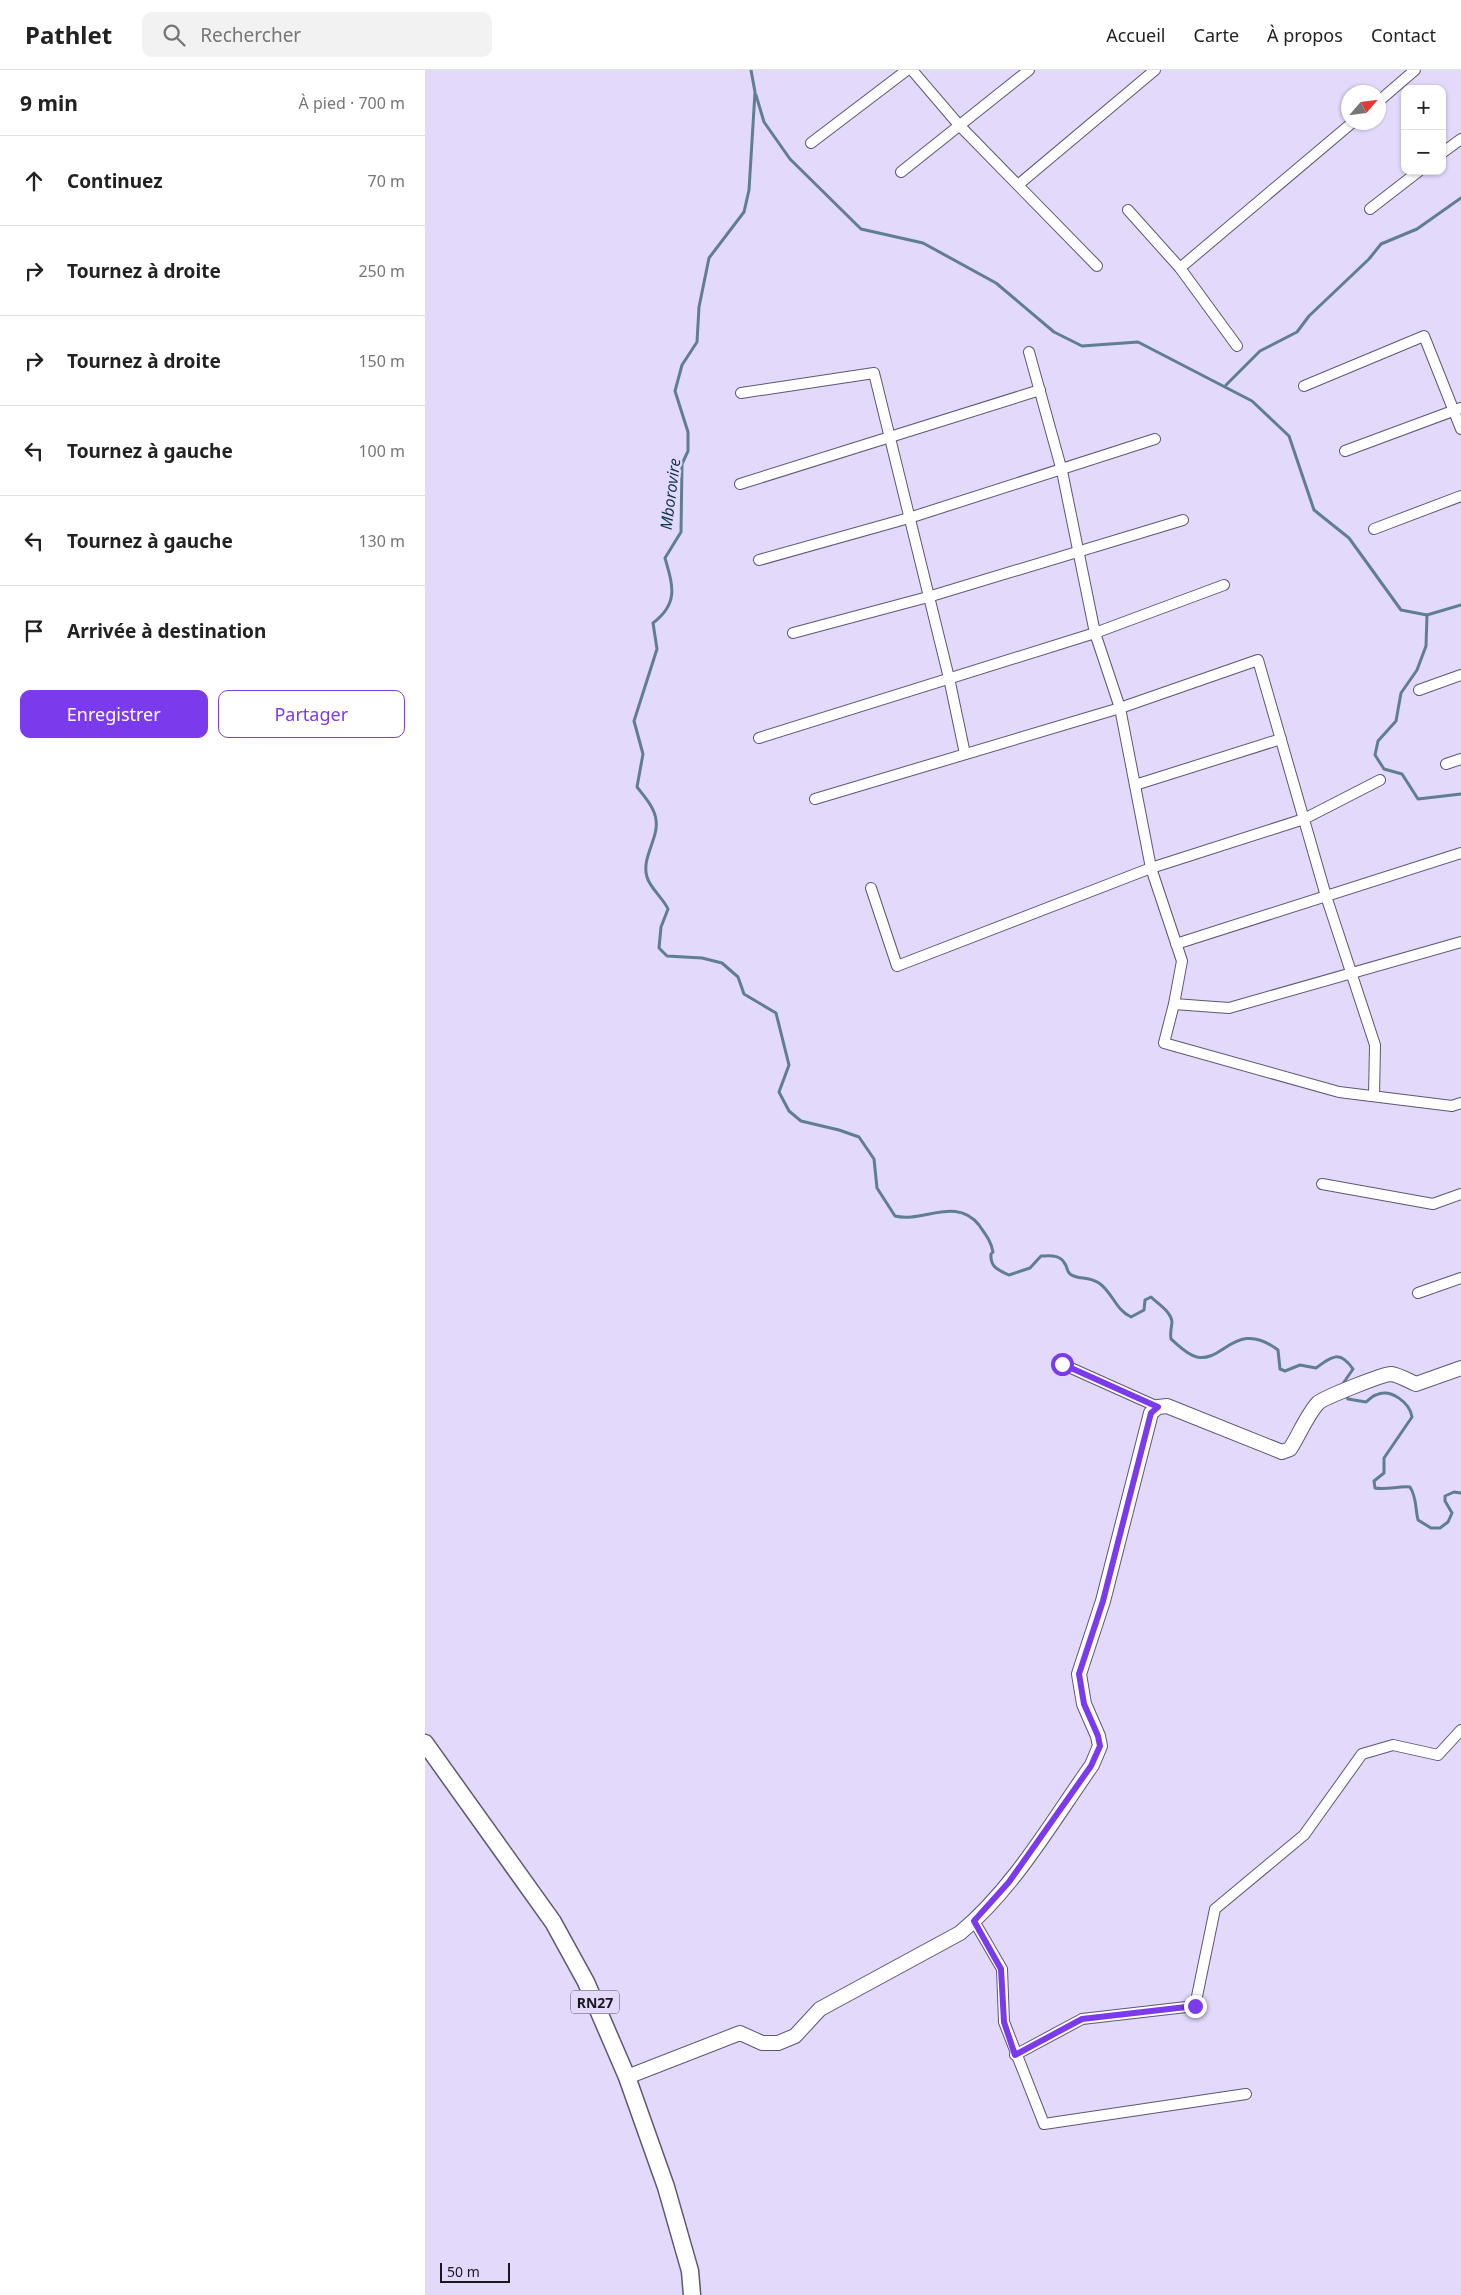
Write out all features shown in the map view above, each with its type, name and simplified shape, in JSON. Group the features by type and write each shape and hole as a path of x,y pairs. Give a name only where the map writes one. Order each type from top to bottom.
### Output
{"main road":[{"name":"RN27","path":"425,1743 553,1922 587,1982 627,2077 666,2187 690,2271 692,2295"}],"street":[{"path":"811,143 907,70"},
{"path":"912,70 959,125 1097,266"},
{"path":"901,172 1029,70"},
{"path":"1018,186 1155,70"},
{"path":"1386,95 1415,70"},
{"path":"1180,268 1344,130"},
{"path":"1446,150 1461,139"},
{"path":"1370,209 1414,175"},
{"path":"1129,210 1180,268 1237,346"},
{"path":"1305,386 1424,336 1458,409 1461,429"},
{"path":"1029,352 1062,471 1095,633 1120,708 1151,868 1182,961 1164,1043 1339,1092 1452,1106 1461,1103"},
{"path":"741,393 873,373 949,678 965,754"},
{"path":"740,484 1040,390"},
{"path":"1345,451 1458,409"},
{"path":"759,560 909,518 1062,471 1155,439"},
{"path":"1374,529 1461,496"},
{"path":"793,633 928,597 1183,520"},
{"path":"759,738 1095,633 1224,585"},
{"path":"815,799 1120,708 1258,660 1326,896 1375,1045 1374,1096"},
{"path":"1419,690 1461,676"},
{"path":"1135,785 1281,739"},
{"path":"1446,764 1461,759"},
{"path":"871,888 897,966 1151,868 1304,819 1380,780"},
{"path":"1176,944 1461,853"},
{"path":"1174,1004 1229,1008 1351,975 1461,942"},
{"path":"1322,1184 1433,1204 1461,1194"},
{"path":"1418,1293 1461,1278"},
{"path":"1062,1364 1158,1407 1167,1406 1282,1452 1290,1449 1319,1402 1331,1395 1344,1392 1370,1378 1391,1374 1416,1384 1461,1368"},
{"path":"627,2077 740,2033 762,2043 778,2043 795,2036 820,2009 960,1933 974,1921 1009,1882 1091,1766 1100,1746 1098,1736 1084,1704 1079,1674 1103,1601 1151,1413 1158,1407"},
{"path":"1015,2055 1082,2019 1195,2006 1215,1909 1304,1835 1363,1754 1393,1745 1438,1754 1461,1730"},
{"path":"974,1921 1001,1969 1004,2022 1015,2055 1044,2124 1246,2094"}],"waterway":[{"name":"Mborovire","path":"751,70 755,92 749,190 744,212 709,258 699,307 697,342 682,365 675,391 688,432 688,451 682,464 681,532 665,558 672,586 672,594 667,608 653,623 657,649 634,721 643,754 637,787 646,798 656,820 655,834 646,863 647,877 668,909 661,927 659,948 667,956 702,958 722,963 738,977 744,994 776,1013 789,1065 779,1092 789,1111 801,1121 859,1137 874,1159 877,1188 895,1216 906,1217 939,1212 960,1212 970,1217 979,1225 991,1245 993,1265 998,1270 1009,1275 1030,1268 1041,1256 1058,1257 1066,1265 1070,1274 1076,1277 1091,1279 1104,1287 1121,1310 1131,1317 1144,1310 1145,1300 1151,1297 1170,1315 1172,1323 1171,1339 1193,1356 1206,1357 1231,1344 1251,1338 1264,1341 1278,1350 1280,1369 1285,1371 1300,1365 1316,1368 1331,1358 1340,1357 1344,1359 1353,1369 1342,1385"},
{"path":"756,95 764,122 790,159 861,229 923,243 996,283 1054,332 1082,346 1138,342 1252,401 1289,436 1314,510 1349,538 1401,610 1427,615 1461,605"},
{"path":"1226,385 1260,351 1297,332 1309,316 1369,259 1381,244 1417,229 1461,198"},
{"path":"1427,615 1426,646 1417,670 1401,693 1396,721 1378,741 1375,755 1384,769 1402,774 1418,799 1461,794"},
{"name":"Mborovire","path":"1345,1393 1348,1399 1366,1402 1382,1393 1393,1395 1404,1402 1412,1417 1384,1458 1384,1473 1374,1481 1375,1488 1410,1487 1415,1499 1418,1520 1431,1528 1440,1528 1448,1522 1452,1513 1445,1501 1445,1496 1454,1492 1461,1493"}],"route":[{"path":"1062,1364 1158,1407 1151,1413 1103,1601 1079,1674 1084,1704 1098,1736 1100,1746 1091,1766 1009,1882 974,1921 1001,1969 1004,2022 1015,2055 1082,2019 1195,2006"}]}
